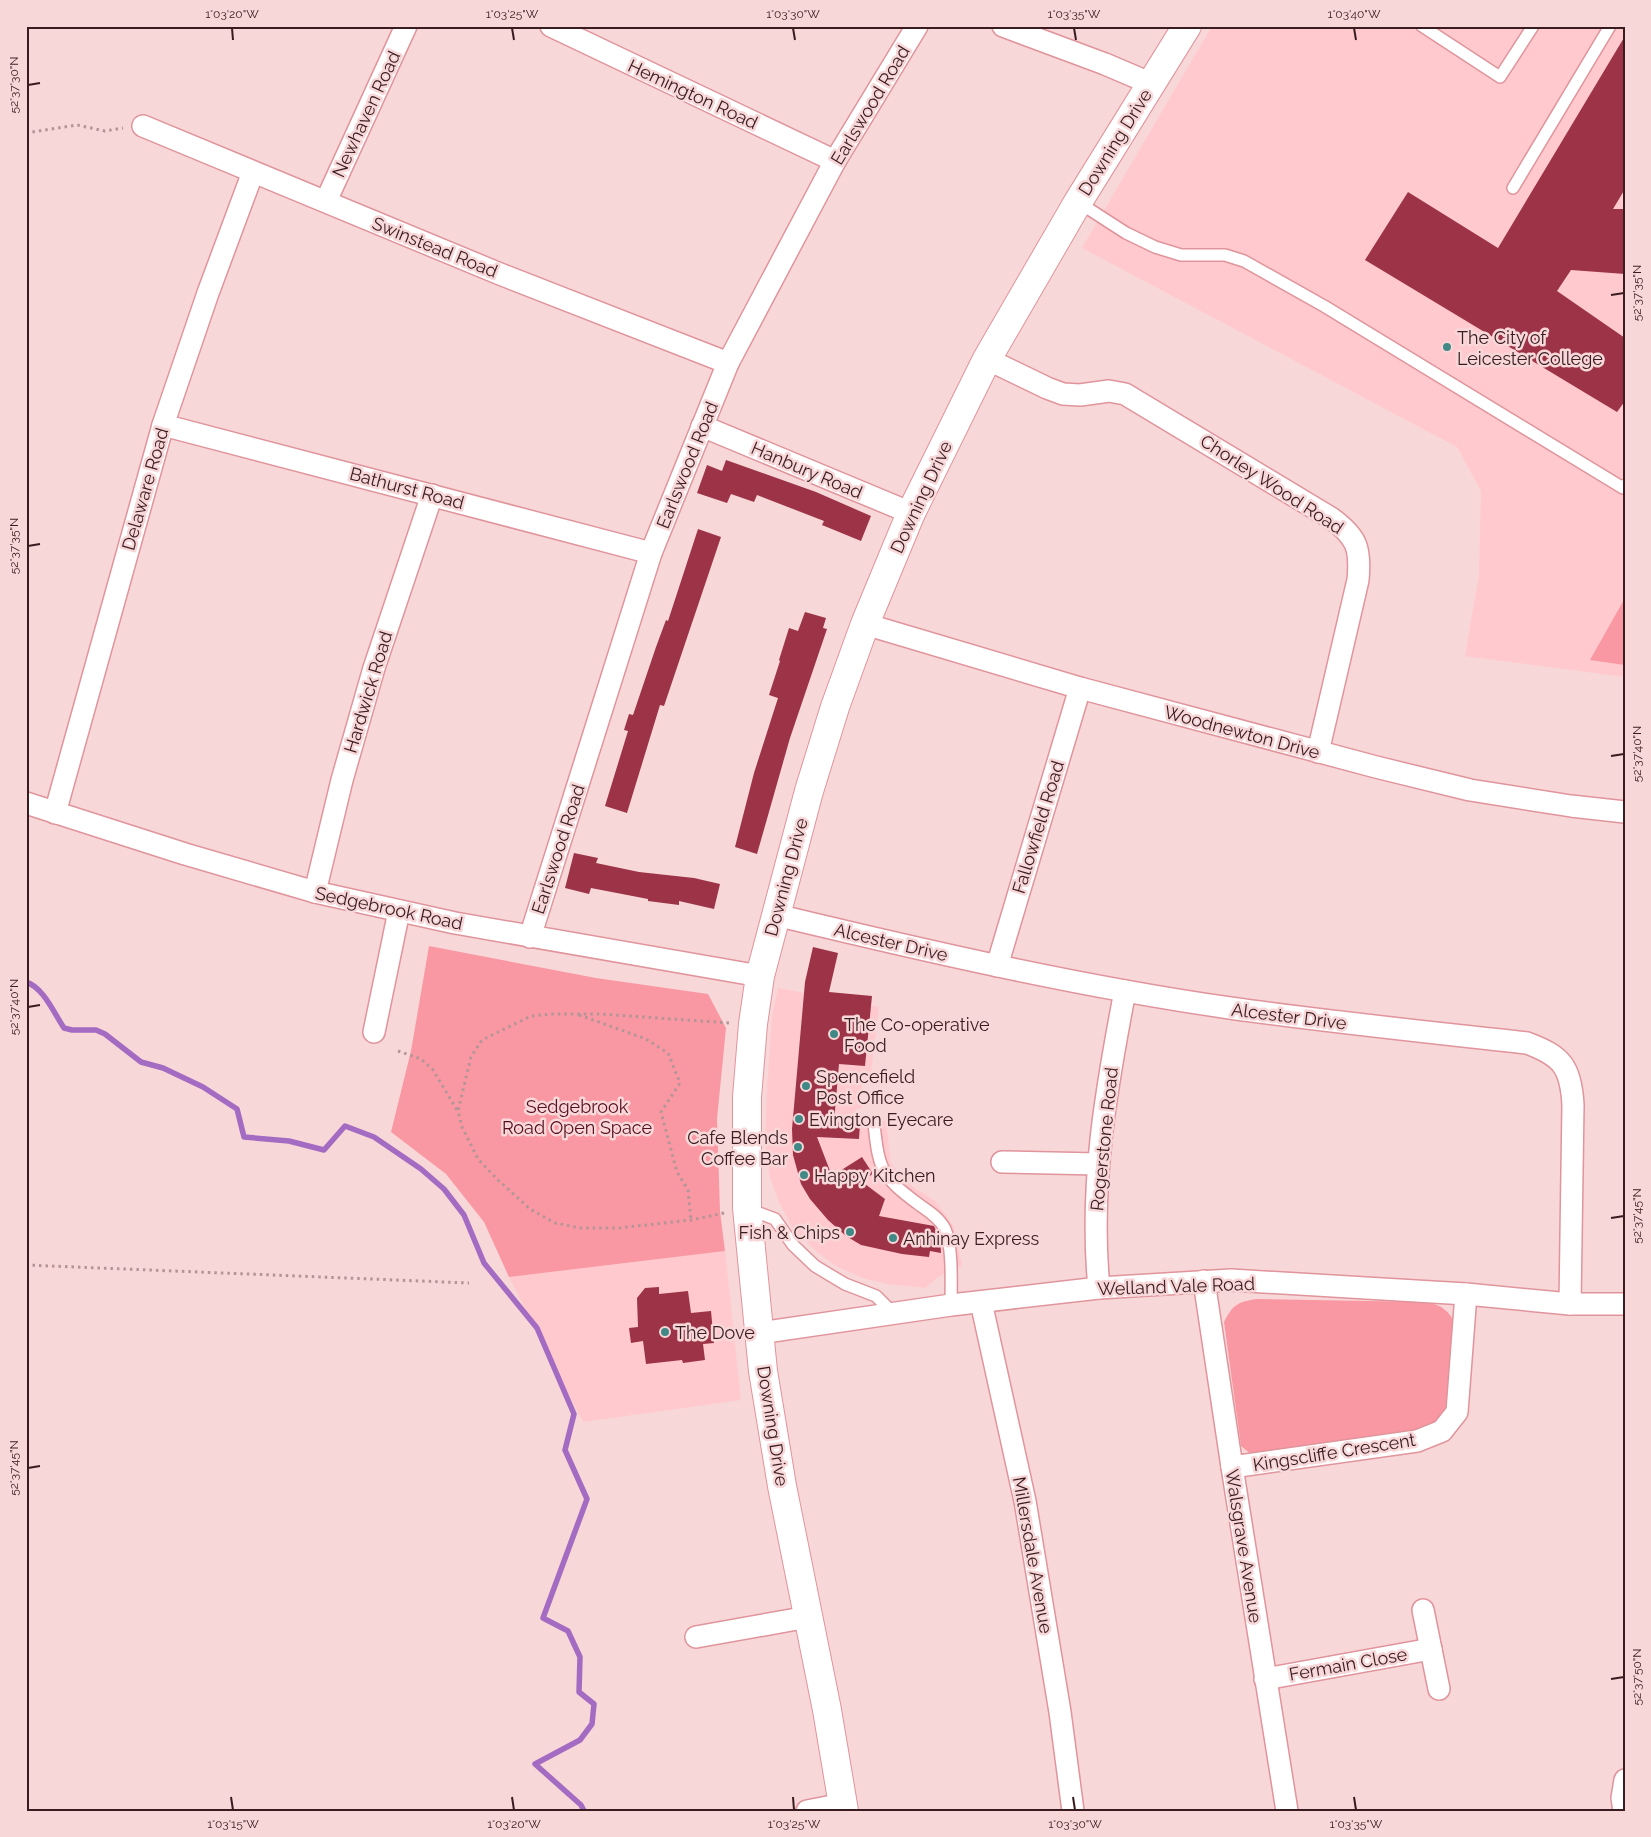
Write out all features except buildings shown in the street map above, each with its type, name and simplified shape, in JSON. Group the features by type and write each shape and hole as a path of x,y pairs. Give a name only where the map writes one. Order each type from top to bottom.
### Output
{"street":[{"name":"Newhaven Road","path":"326,201 406,26"},
{"name":"Hemington Road","path":"551,26 835,161"},
{"name":"Earlswood Road","path":"530,937 652,553 728,364 835,161 918,26"},
{"path":"1003,26 1105,64 1152,84"},
{"name":"Downing Drive","path":"843,1807 782,1486 763,1371 747,1208 747,1097 753,1024 760,976 809,791 836,708 865,624 911,514 987,359 1078,202 1187,26"},
{"name":"Swinstead Road","path":"144,126 500,274 728,364"},
{"name":"Delaware Road","path":"55,813 163,425 208,293 253,172"},
{"name":"Chorley Wood Road","path":"987,359 1063,394 1080,395 1108,391 1125,394 1276,484 1347,529 1355,542 1360,560 1358,580 1318,752"},
{"name":"Bathurst Road","path":"163,425 652,553"},
{"name":"Hanbury Road","path":"702,426 911,514"},
{"name":"Hardwick Road","path":"315,892 342,780 374,668 432,495"},
{"name":"Woodnewton Drive","path":"865,624 1080,688 1318,752 1470,790 1571,806 1625,812"},
{"name":"Fallowfield Road","path":"997,966 1080,688"},
{"name":"Sedgebrook Road","path":"26,803 185,854 315,892 530,937 760,976"},
{"path":"374,1032 399,910"},
{"name":"Alcester Drive","path":"776,915 997,966 1125,990 1230,1008 1527,1043 1547,1050 1561,1061 1572,1083 1570,1304"},
{"name":"Rogerstone Road","path":"1098,1288 1096,1254 1098,1164 1107,1085 1125,990"},
{"path":"1002,1162 1098,1164"},
{"name":"Welland Vale Road","path":"760,1333 951,1305 1098,1288 1231,1280 1466,1294 1570,1304 1625,1304"},
{"name":"Walsgrave Avenue","path":"1204,1281 1287,1811"},
{"name":"Kingscliffe Crescent","path":"1232,1468 1417,1441 1442,1431 1457,1412 1466,1294"},
{"name":"Millersdale Avenue","path":"981,1302 1025,1501 1060,1712 1073,1811"},
{"path":"1423,1610 1439,1689"},
{"path":"696,1637 808,1617"},
{"name":"Fermain Close","path":"1265,1679 1431,1649"},
{"path":"1624,1811 1622,1798 1625,1780"},
{"path":"807,1811 843,1807"}],"lane":[{"path":"1422,26 1500,77 1533,26"},
{"path":"1513,188 1610,26"},
{"path":"1078,202 1126,233 1154,248 1181,255 1226,255 1244,261 1324,306 1623,488 1625,485"},
{"path":"874,1124 881,1166 888,1179 901,1191 935,1215 945,1228 949,1247 951,1305"},
{"path":"747,1208 775,1219 793,1245 815,1266 845,1284 876,1296 893,1313"}],"path":[{"path":"26,133 76,125 105,131 144,126"},
{"path":"576,1014 646,1039 668,1052 680,1083 661,1112 677,1172 688,1190 691,1220"},
{"path":"458,1111 471,1057 482,1040 531,1016 576,1014 753,1024"},
{"path":"398,1051 421,1059 433,1070 458,1111 462,1127 478,1159 530,1209 555,1223 580,1228 619,1228 691,1220 747,1208"},
{"path":"26,1265 469,1283"}],"shaded area":[{"name":"The City of Leicester College","path":"1212,26 1625,26 1625,677 1465,656 1479,575 1481,491 1457,447 1082,248"},
{"path":"778,988 879,1007 870,1079 862,1078 862,1108 856,1109 858,1121 886,1121 891,1164 912,1186 935,1201 954,1227 962,1266 938,1277 925,1288 888,1284 863,1278 838,1267 817,1252 792,1227 779,1202 770,1177 765,1143 772,1017"},
{"path":"725,1251 741,1400 583,1422 509,1277"}],"green space":[{"path":"1625,598 1625,665 1590,660"},
{"name":"Sedgebrook Road Open Space","path":"429,946 596,978 708,994 726,1028 717,1119 720,1211 725,1251 509,1277 484,1222 446,1174 391,1132 411,1051"},
{"path":"1257,1299 1426,1302 1440,1307 1450,1315 1455,1324 1447,1407 1436,1424 1416,1434 1252,1455 1241,1446 1224,1322 1230,1311 1237,1305 1245,1301"}],"waterway":[{"path":"26,982 38,989 43,995 64,1028 96,1030 105,1034 141,1062 163,1068 203,1087 237,1109 244,1137 289,1141 324,1150 345,1126 374,1137 421,1169 444,1189 464,1215 484,1263 537,1328 574,1414 565,1450 587,1499 543,1618 568,1631 580,1657 579,1692 594,1704 592,1724 580,1740 535,1764 581,1805 584,1811"}],"place":[{"name":"The City of Leicester College","path":"1447,347"},
{"name":"The Co-operative Food","path":"834,1034"},
{"name":"Spencefield Post Office","path":"806,1086"},
{"name":"Evington Eyecare","path":"799,1119"},
{"name":"Cafe Blends Coffee Bar","path":"798,1147"},
{"name":"Happy Kitchen","path":"804,1175"},
{"name":"Fish & Chips","path":"850,1232"},
{"name":"Anhinay Express","path":"893,1238"},
{"name":"The Dove","path":"665,1332"}]}
